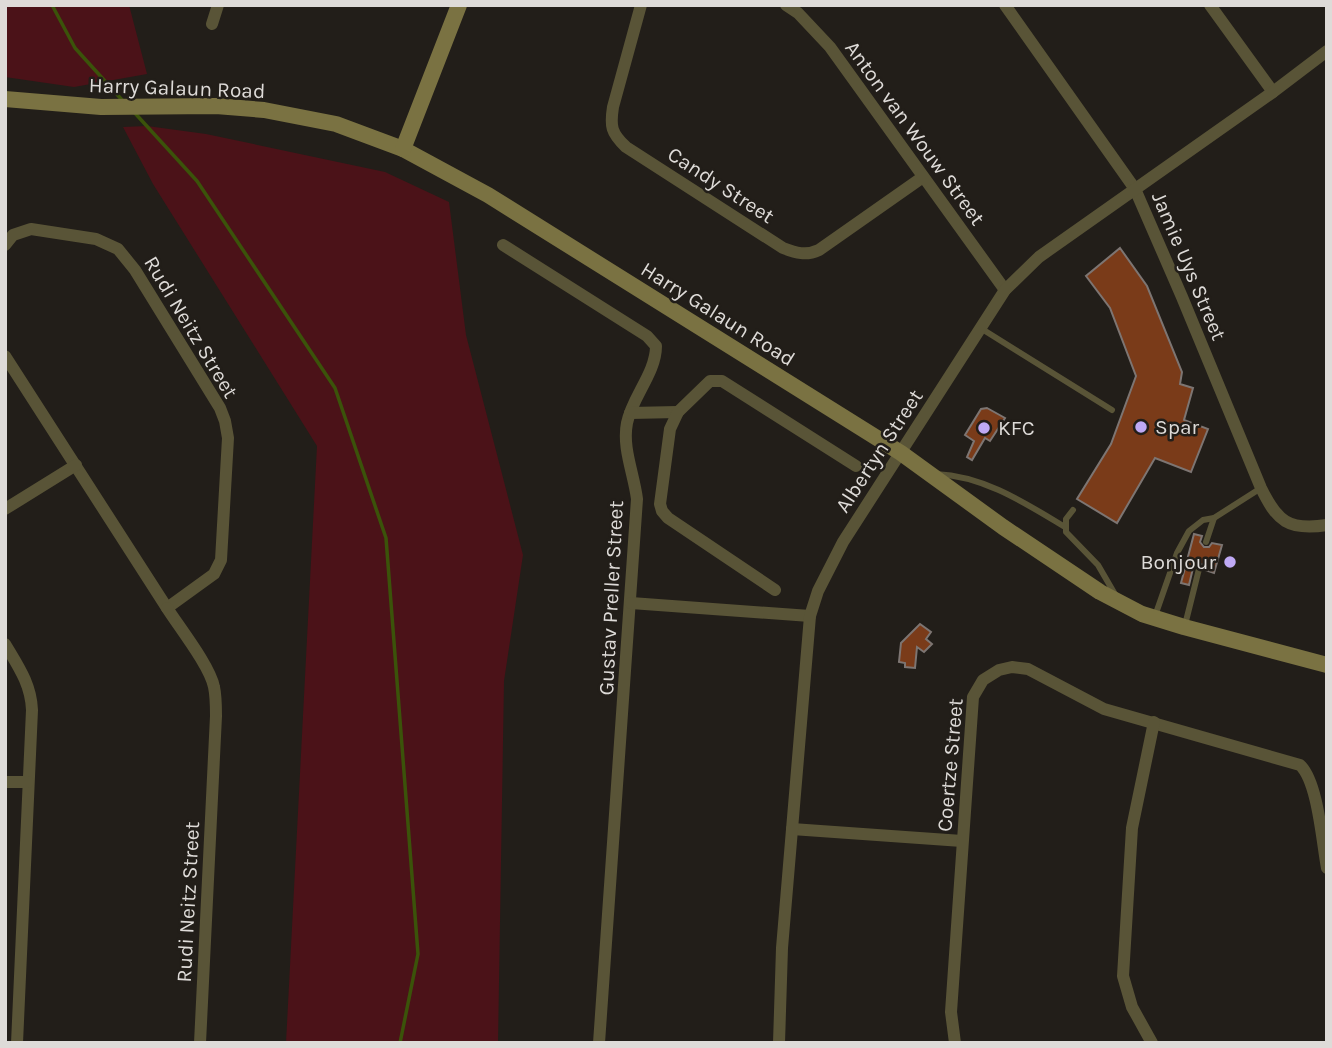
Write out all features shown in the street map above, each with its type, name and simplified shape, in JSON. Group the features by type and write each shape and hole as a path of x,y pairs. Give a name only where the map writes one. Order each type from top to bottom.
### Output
{"main road":[{"path":"403,149 459,5"},
{"name":"Harry Galaun Road","path":"5,99 101,107 216,106 300,116 336,124 403,149 488,195 901,453 1013,533 1120,604 1184,627 1327,665"},
{"name":"Harry Galaun Road","path":"5,109 41,108 54,104"}],"street":[{"path":"212,24 218,5"},
{"name":"Candy Street","path":"640,5 613,107 611,130 625,147 783,248 795,253 809,254 819,250 923,177"},
{"name":"Anton van Wouw Street","path":"786,5 798,13 830,47 1005,290"},
{"name":"Jamie Uys Street","path":"1004,5 1135,189 1274,513 1281,520 1310,527 1327,525"},
{"path":"1210,5 1273,92"},
{"name":"Albertyn Street","path":"779,1043 782,948 810,617 831,564 1005,290 1039,257 1327,51"},
{"name":"Rudi Neitz Street","path":"5,245 13,235 31,229 96,239 118,249 135,270 220,408 228,438 222,554 214,574 167,608"},
{"name":"Gustav Preller Street","path":"503,245 653,340 656,346 655,356 630,413 626,444 637,499 599,1043"},
{"name":"Rudi Neitz Street","path":"5,356 214,686 216,716 200,1043"},
{"path":"775,590 668,519 662,512 660,503 668,438 678,412 710,381 722,382 856,466"},
{"path":"630,413 678,412"},
{"path":"5,509 76,465"},
{"path":"631,603 810,617"},
{"path":"5,644 26,679 31,695 28,782 12,1002 17,1043"},
{"name":"Coertze Street","path":"955,1043 951,1012 973,697 990,675 1005,668 1028,668 1104,709 1300,765 1307,771 1312,785 1327,868"},
{"path":"1152,1043 1132,1007 1123,976 1132,828 1154,722"},
{"path":"5,782 28,782"},
{"path":"792,828 962,841"}],"lane":[{"path":"982,329 1112,410"},
{"path":"931,474 953,475 977,482 1018,499 1065,527 1071,539 1098,565 1120,604"},
{"path":"1155,618 1183,540 1195,525 1214,518 1261,488"},
{"path":"1065,527 1066,519 1073,510"},
{"path":"1206,542 1214,518"},
{"path":"1184,627 1199,569"}],"shaded area":[{"path":"5,5 129,5 147,74 74,87 5,77"},
{"path":"147,126 206,134 385,172 449,202 466,335 523,555 504,681 498,1043 286,1043 317,446 153,184 123,127"}],"building":[{"path":"1120,248 1147,286 1182,372 1180,384 1193,388 1184,420 1208,429 1191,472 1155,458 1117,523 1077,499 1111,444 1136,376 1110,308 1086,276"},
{"name":"KFC","path":"987,408 1005,418 990,441 985,438 972,460 967,457 974,441 965,435 981,409"},
{"path":"1194,534 1202,536 1200,542 1204,547 1209,547 1212,543 1222,545 1214,573 1205,570 1202,564 1197,564 1193,568 1189,585 1181,583"},
{"path":"920,624 931,632 926,639 932,644 924,652 917,647 915,668 905,667 905,663 899,662 901,643"}],"waterway":[{"path":"52,5 75,48 123,101"},
{"path":"133,111 197,181 335,388 386,538 418,954 400,1043"}],"place":[{"name":"Spar","path":"1141,427"},
{"name":"KFC","path":"984,428"},
{"name":"Bonjour","path":"1230,562"}]}
